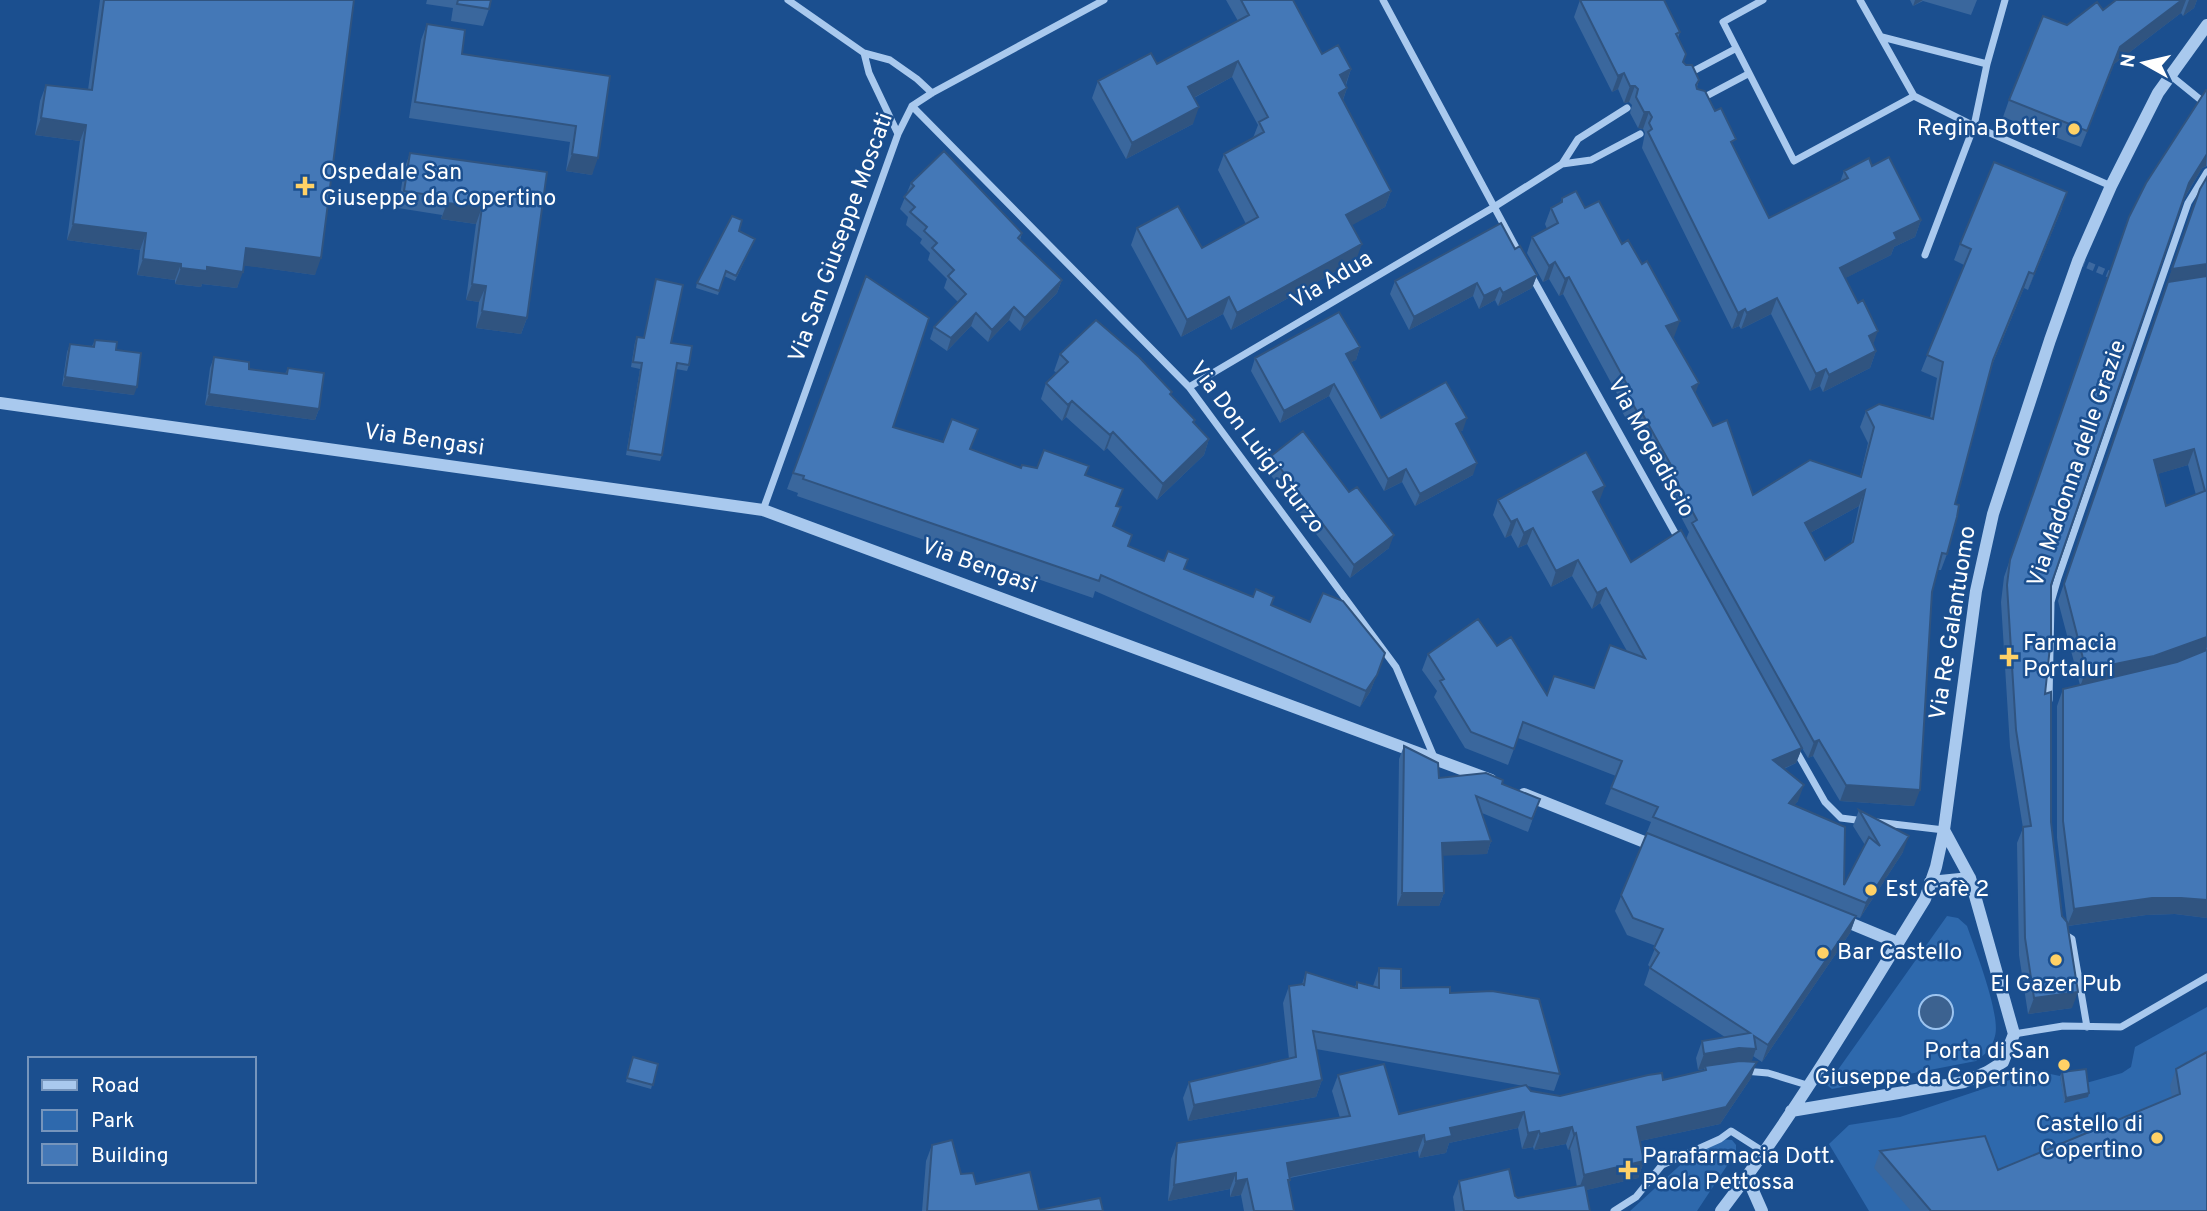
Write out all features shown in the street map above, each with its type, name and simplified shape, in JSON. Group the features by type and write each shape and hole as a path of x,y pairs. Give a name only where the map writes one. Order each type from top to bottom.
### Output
{"street":[{"path":"789,0 864,53 890,60 932,93"},
{"name":"Via San Giuseppe Moscati","path":"763,510 898,134 912,106 1104,0"},
{"name":"Via Mogadiscio","path":"1383,0 1494,207 1683,547"},
{"path":"1762,0 1723,22 1794,161 1914,96"},
{"path":"1860,0 1914,96 1974,126 2112,186"},
{"path":"1925,255 1974,126 1987,64 2006,0"},
{"name":"Via Re Galantuomo","path":"1721,1211 1791,1111 1925,899 1944,830 1976,591 1993,514 2078,261 2158,93 2169,74 2207,25"},
{"path":"1882,37 1987,64"},
{"path":"1683,76 1735,49"},
{"path":"864,53 869,73 898,134"},
{"path":"1696,102 1748,74"},
{"path":"2169,74 2207,105"},
{"name":"Via Don Luigi Sturzo","path":"912,106 1189,387 1396,667 1434,757"},
{"path":"1562,164 1578,139 1627,108"},
{"path":"1562,164 1591,160 1640,134"},
{"name":"Via Adua","path":"1189,387 1562,164"},
{"name":"Via Madonna delle Grazie","path":"2060,696 2050,701 2051,602 2188,203 2207,173"},
{"path":"2156,293 2169,292"},
{"name":"Via Bengasi","path":"0,403 763,510 1498,783"},
{"path":"1791,741 1825,802 1841,818 1944,830 1970,878 2014,1034 2003,1062 1964,1082 1791,1111"},
{"path":"1511,788 1666,850"},
{"path":"1930,882 1970,878"},
{"path":"1833,917 1898,943"},
{"path":"2061,927 2062,932 2072,939 2087,1027"},
{"path":"2014,1034 2063,1026 2121,1027 2207,977"},
{"path":"1734,1071 1768,1073 1807,1085"},
{"path":"1614,1211 1636,1197 1662,1165 1720,1139 1731,1131 1764,1152"},
{"path":"1747,1177 1762,1211"}],"green space":[{"path":"1947,916 1958,918 1967,926 1981,965 1996,1026 1990,1047 1976,1061 1832,1089 1827,1085"},
{"path":"2207,1007 2207,1065 2174,1110 1911,1211 1869,1211 1829,1144 1849,1125 1900,1117 2036,1071 2060,1076 2065,1103 2086,1083 2122,1073 2131,1067 2135,1047"},
{"path":"1720,1139 1732,1140 1736,1145 1736,1152 1697,1211 1630,1211 1688,1158"}],"shaded area":[{"path":"1936,995 1948,1000 1953,1012 1948,1024 1936,1029 1924,1024 1919,1012 1924,1000"}],"building":[{"path":"104,0 354,0 321,258 246,248 243,272 207,267 207,271 181,268 181,264 143,259 146,233 73,224 86,125 41,118 46,85 92,90"},
{"path":"458,0 491,0 489,9 457,4"},
{"path":"1241,0 1293,0 1322,54 1338,45 1351,69 1340,75 1347,88 1339,93 1391,191 1346,215 1362,244 1237,313 1229,297 1187,320 1137,228 1178,206 1202,248 1258,217 1224,154 1264,132 1259,122 1268,117 1238,61 1188,87 1199,107 1132,143 1098,81 1151,53 1157,64 1249,15"},
{"path":"1580,0 1664,0 1680,32 1676,34 1686,54 1683,62 1692,65 1699,80 1697,89 1705,91 1715,111 1721,108 1736,139 1731,142 1769,218 1848,178 1844,171 1869,158 1872,166 1889,157 1921,220 1894,233 1897,239 1840,268 1858,303 1863,300 1878,331 1869,336 1876,351 1829,375 1826,369 1816,374 1777,298 1747,313 1745,309 1738,313 1648,132 1652,129 1649,123 1652,117 1649,112 1644,112 1636,97 1638,89 1630,86 1624,73 1618,76"},
{"path":"2116,0 2182,0 2120,47 2087,131 2009,100 2043,16 2067,25 2097,2 2103,10"},
{"path":"427,24 465,30 462,54 610,76 598,158 572,154 576,126 415,102"},
{"path":"2206,90 2207,154 2189,183 2051,585 2051,637 2045,694 2051,692 2051,822 2062,916 2067,922 2078,992 2034,998 2025,938 2023,827 2031,826 2016,730 2007,585 2010,560 2129,217 2146,183"},
{"path":"944,151 1022,233 1018,238 1062,280 1025,318 1014,307 992,330 976,313 951,338 934,327 966,294 948,276 954,270 932,248 937,243 924,231 927,227 910,212 915,207 904,197 914,186 911,183"},
{"path":"410,153 547,172 527,318 482,311 486,286 472,284 482,207 447,203 448,198 404,191"},
{"path":"1994,162 2067,192 2034,274 2029,272 1993,360 1955,504 1959,505 1957,517 1947,554 1942,553 1932,592 1920,790 1846,785 1819,740 1814,742 1692,523 1697,520 1669,467 1671,465 1642,413 1639,415 1626,392 1630,390 1569,277 1565,279 1555,262 1549,266 1532,237 1558,223 1551,208 1562,202 1562,198 1576,191 1585,208 1599,201 1622,244 1628,240 1642,264 1647,261 1680,321 1666,326 1699,383 1692,387 1713,426 1727,420 1753,495 1810,460 1861,477 1874,427 1866,411 1879,404 1933,419 1943,362 1927,355 1971,249 1960,244","holes":["1865,490 1853,542 1825,560 1805,523"]},
{"path":"2207,177 2207,264 2172,269 2200,189"},
{"path":"732,216 742,220 739,231 755,239 736,276 726,271 719,291 697,283"},
{"path":"1501,223 1515,249 1520,246 1537,275 1503,293 1500,288 1484,296 1477,283 1414,317 1395,281"},
{"path":"866,276 929,318 893,427 943,442 952,419 978,429 970,449 1021,468 1022,465 1037,468 1044,450 1089,466 1085,475 1123,489 1116,506 1121,507 1113,526 1132,535 1128,546 1164,561 1168,551 1188,559 1184,569 1253,597 1256,589 1274,597 1271,605 1310,622 1323,593 1343,601 1385,653 1377,675 1366,691 1101,575 1099,581 803,479 804,476 793,473"},
{"path":"2207,276 2207,637 2154,656 2086,670 2064,584 2168,282","holes":["2194,449 2205,491 2166,506 2154,460"]},
{"path":"656,279 683,285 671,343 692,346 689,365 677,363 662,455 628,450 642,363 633,362 637,337 644,338"},
{"path":"1339,312 1360,347 1346,354 1381,418 1446,382 1467,418 1456,424 1477,463 1420,494 1406,469 1388,479 1334,384 1284,411 1255,358"},
{"path":"1096,320 1139,357 1172,392 1170,394 1209,439 1163,484 1113,432 1110,435 1072,401 1068,405 1046,383 1068,362 1060,354"},
{"path":"95,340 117,342 116,350 141,353 137,387 65,377 70,344 94,347"},
{"path":"214,357 249,362 249,369 287,374 288,368 324,373 319,409 209,394"},
{"path":"1303,431 1349,492 1357,487 1394,535 1354,565 1271,456"},
{"path":"1586,452 1605,486 1593,492 1631,562 1681,530 1802,748 1773,760 1804,785 1789,803 1845,827 1844,885 1869,837 1880,846 1859,810 1909,836 1866,903 1653,817 1658,807 1611,788 1622,761 1523,722 1514,749 1471,732 1440,681 1444,679 1428,654 1478,619 1497,646 1511,637 1547,695 1554,676 1594,688 1610,645 1645,658 1606,588 1597,593 1578,560 1556,571 1533,528 1524,533 1517,519 1511,522 1498,500"},
{"path":"2207,650 2207,900 2152,898 2074,909 2063,821 2063,689 2177,662"},
{"path":"1404,746 1438,763 1439,778 1486,773 1503,780 1502,784 1540,799 1532,819 1476,796 1491,841 1442,843 1444,893 1402,893"},
{"path":"1647,833 1856,916 1768,1045 1754,1036 1756,1049 1739,1048 1704,1054 1702,1041 1750,1033 1650,968 1659,953 1654,948 1663,929 1633,918 1621,895"},
{"path":"1379,968 1401,969 1401,988 1450,987 1450,993 1492,991 1539,999 1560,1074 1313,1031 1322,1080 1194,1105 1189,1082 1296,1057 1289,986 1304,986 1306,972 1357,988 1357,982 1379,988"},
{"name":"Castello di Copertino","path":"2207,1052 2207,1211 1931,1211 1880,1151 1985,1136 1998,1170 2180,1094 2176,1069"},
{"path":"633,1057 658,1064 653,1085 627,1078"},
{"path":"1740,1061 1757,1062 1726,1107 1637,1127 1644,1161 1584,1175 1576,1133 1574,1134 1572,1127 1540,1134 1539,1131 1528,1133 1524,1112 1450,1128 1452,1136 1425,1142 1424,1135 1287,1163 1294,1211 1254,1211 1247,1179 1236,1181 1236,1173 1174,1185 1177,1143 1350,1116 1338,1075 1384,1064 1399,1114 1526,1085 1531,1091 1560,1096 1648,1075 1662,1073 1663,1080 1706,1070 1705,1066"},
{"path":"2086,1069 2089,1093 2066,1098 2062,1072"},
{"path":"952,1140 961,1174 973,1173 976,1184 1030,1172 1039,1210 1100,1198 1103,1211 927,1211 932,1145"},
{"path":"1509,1169 1515,1196 1518,1198 1585,1185 1590,1211 1464,1211 1459,1181"}],"tunnel":[{"path":"2078,261 2116,277"}],"place":[{"name":"Regina Botter","path":"2074,129"},
{"name":"Ospedale San Giuseppe da Copertino","path":"305,186"},
{"name":"Farmacia Portaluri","path":"2009,657"},
{"name":"Est Cafè 2","path":"1871,890"},
{"name":"Bar Castello","path":"1823,953"},
{"name":"El Gazer Pub","path":"2056,960"},
{"name":"Porta di San Giuseppe da Copertino","path":"2064,1065"},
{"name":"Castello di Copertino","path":"2157,1138"},
{"name":"Parafarmacia Dott. Paola Pettossa","path":"1628,1170"}]}
